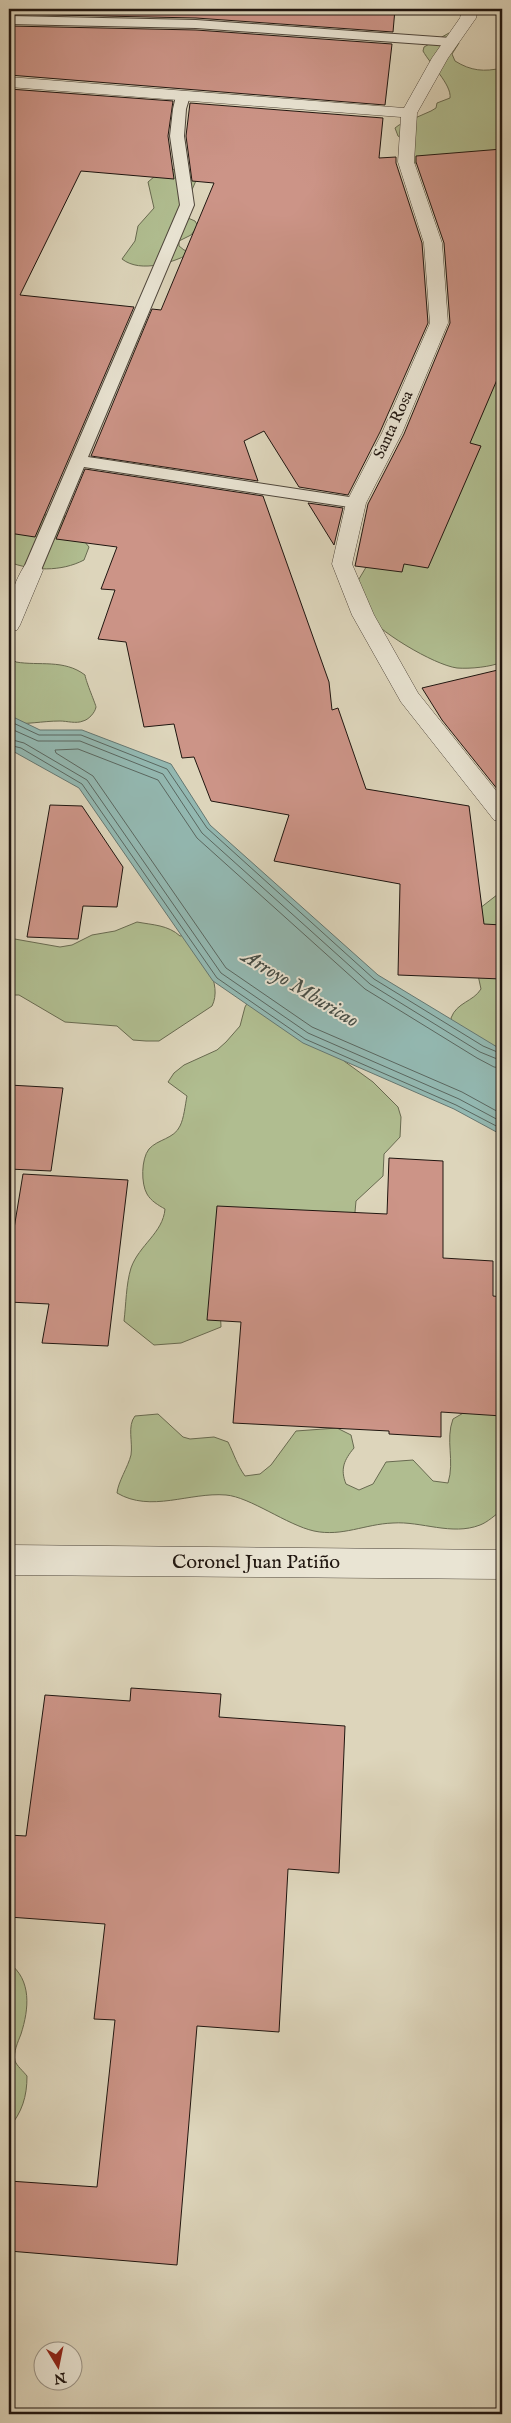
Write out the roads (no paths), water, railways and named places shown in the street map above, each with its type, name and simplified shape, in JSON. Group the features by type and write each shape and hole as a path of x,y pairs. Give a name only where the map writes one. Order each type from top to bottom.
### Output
{"street":[{"name":"Santa Rosa","path":"470,9 468,18 451,42 409,113 406,162 433,243 439,323 392,432 356,503 342,564 363,615 409,697 502,814"},
{"path":"9,82 409,113"},
{"path":"9,625 32,570"},
{"name":"Coronel Juan Patiño","path":"9,1560 502,1564"}],"lane":[{"path":"9,20 196,24 451,42"},
{"path":"32,570 80,462 187,205 179,163 178,110 183,96"},
{"path":"80,462 356,503"}],"water":[{"name":"Arroyo Mburicao","path":"9,715 40,730 82,730 171,764 210,825 378,975 502,1050 502,1135 454,1109 303,1043 213,981 79,788 9,749"}]}
